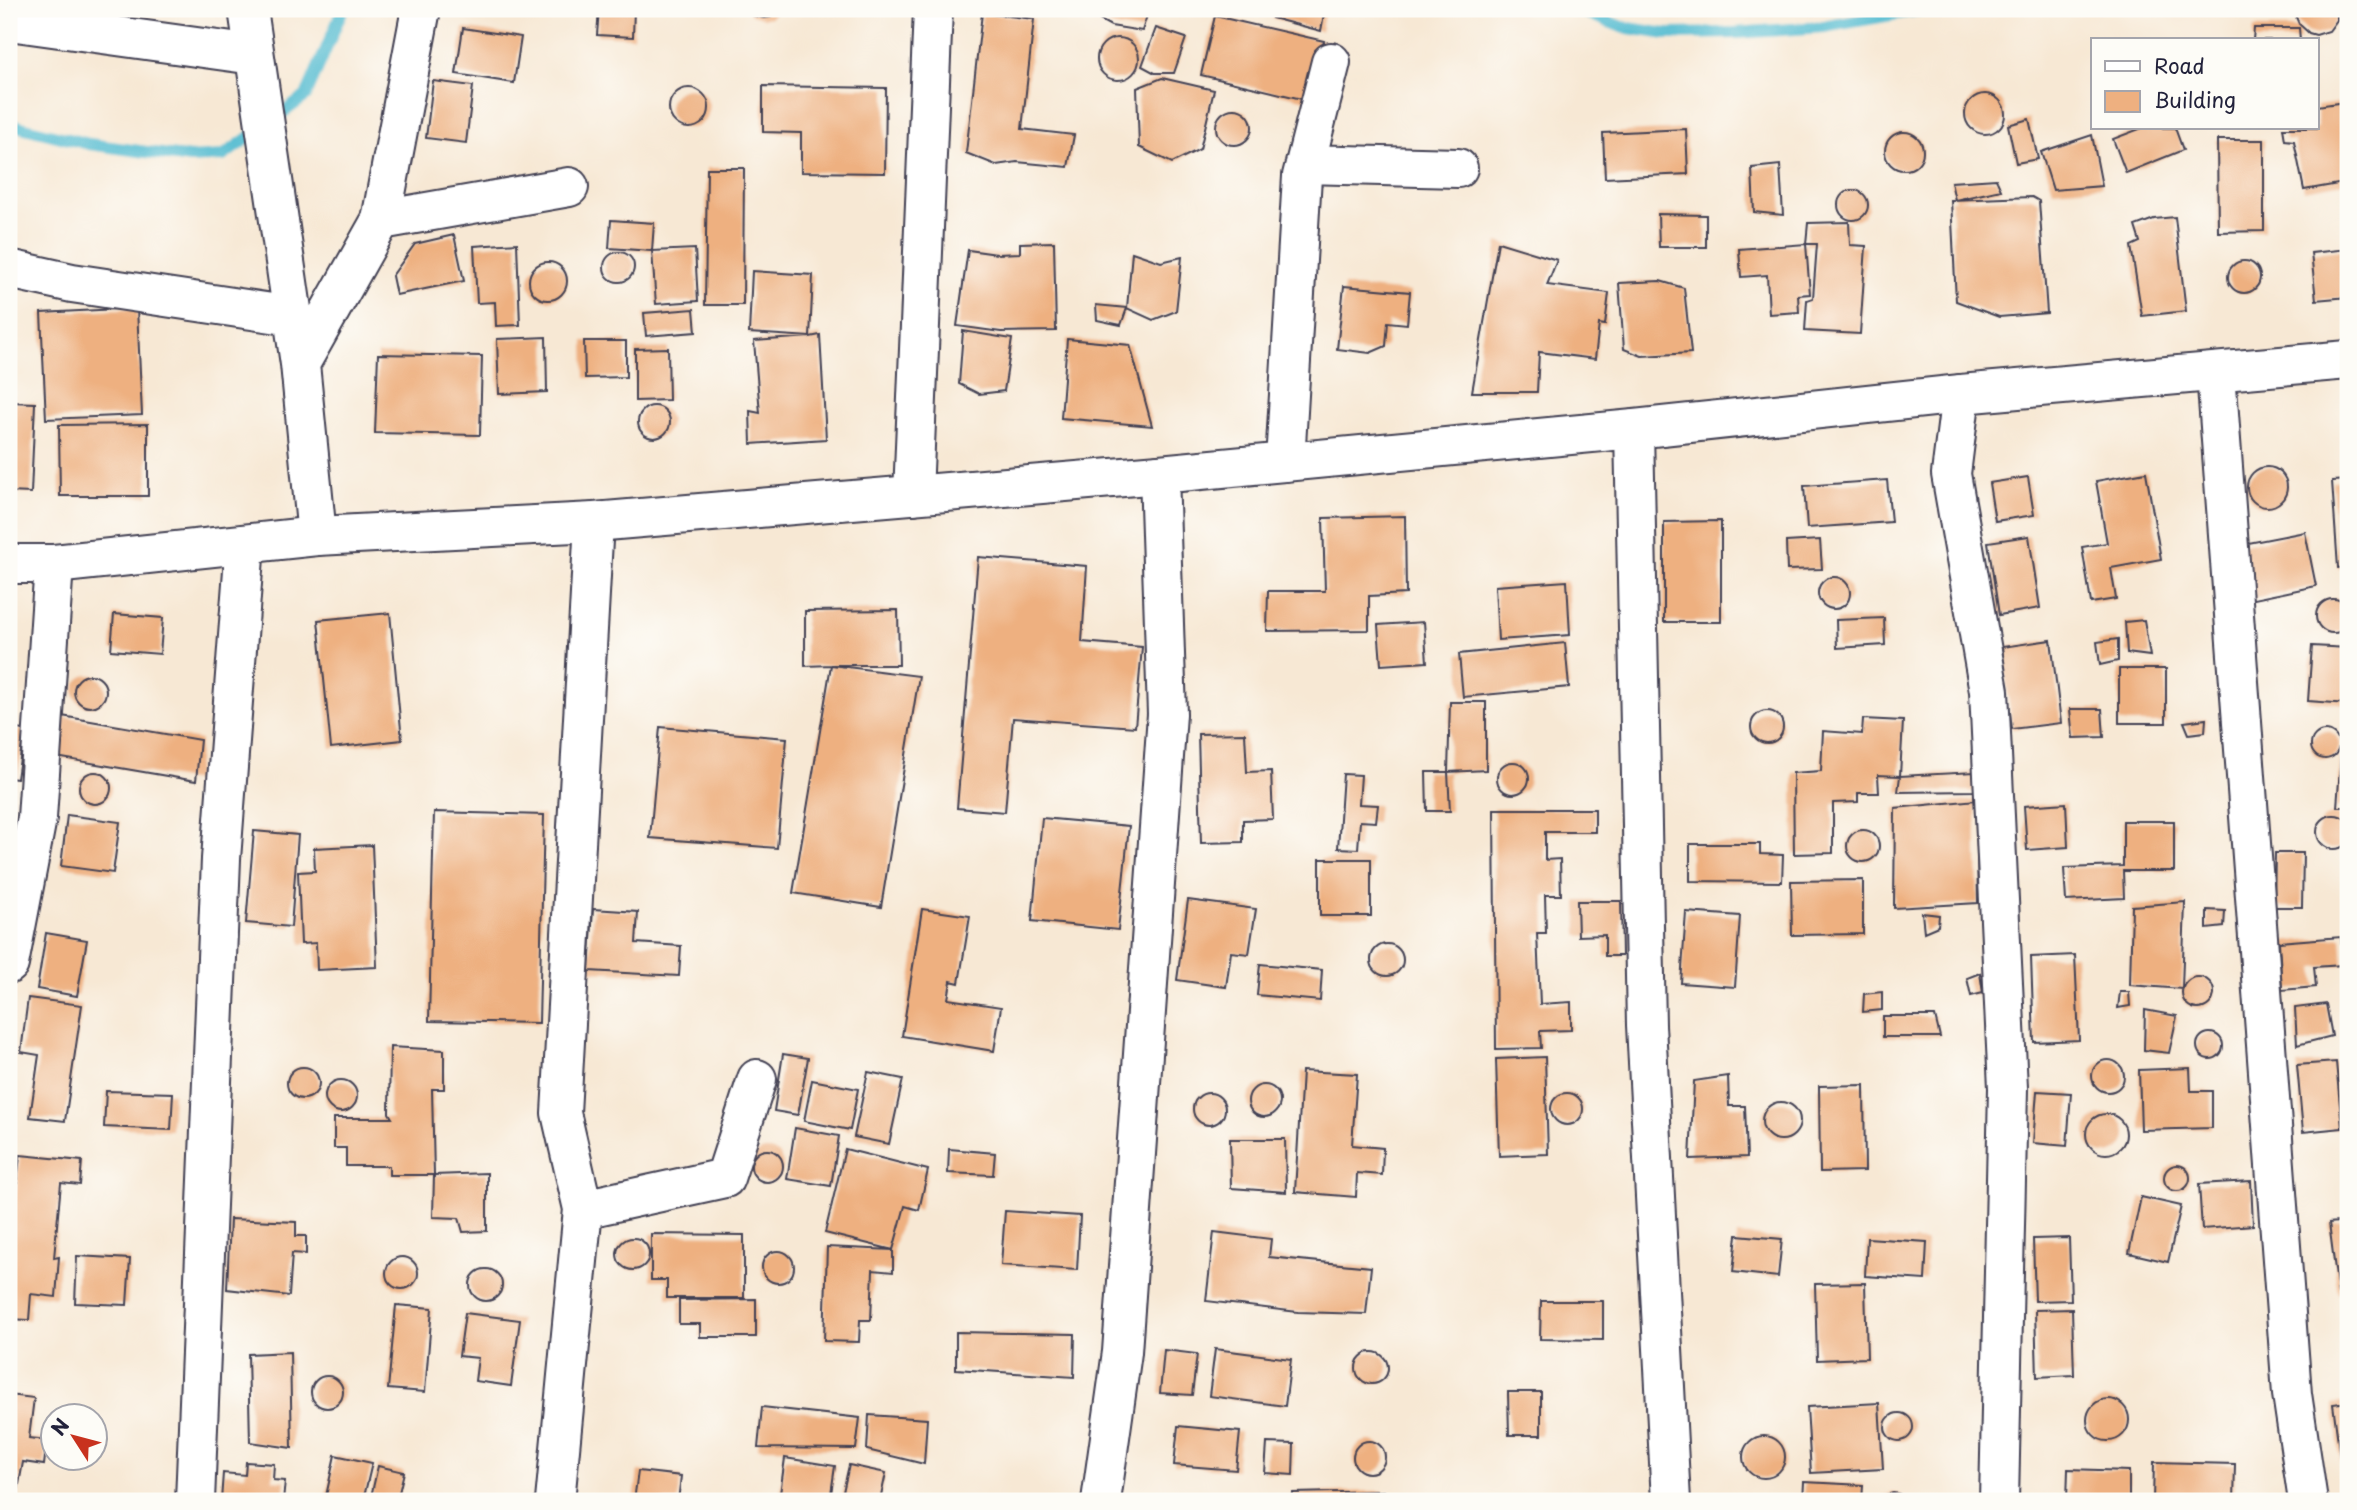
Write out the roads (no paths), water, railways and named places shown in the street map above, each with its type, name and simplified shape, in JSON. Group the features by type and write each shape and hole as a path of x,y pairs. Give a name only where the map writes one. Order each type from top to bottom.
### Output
{"street":[{"path":"248,9 300,365 317,536"},
{"path":"300,365 381,220 421,9"},
{"path":"912,495 933,9"},
{"path":"9,21 254,55"},
{"path":"1285,462 1302,176 1331,62"},
{"path":"1305,164 1458,168"},
{"path":"381,220 569,187"},
{"path":"9,269 72,283 292,316"},
{"path":"9,564 54,564 317,536 594,522 1159,474 1634,429 1961,394 2348,360"},
{"path":"2216,373 2292,1394 2308,1501"},
{"path":"1961,394 1951,474 1989,691 2008,1088 1999,1501"},
{"path":"1634,429 1646,1025 1671,1501"},
{"path":"1101,1501 1122,1352 1167,714 1159,474"},
{"path":"555,1501 583,1209 561,1113 594,522"},
{"path":"195,1501 220,859 245,544"},
{"path":"9,964 37,818 54,564"},
{"path":"583,1209 724,1178 757,1079"}],"waterway":[{"path":"9,124 89,144 190,158 223,156 306,96 343,9"},
{"path":"1576,9 1622,27 1666,34 1823,27 1925,9"}]}
